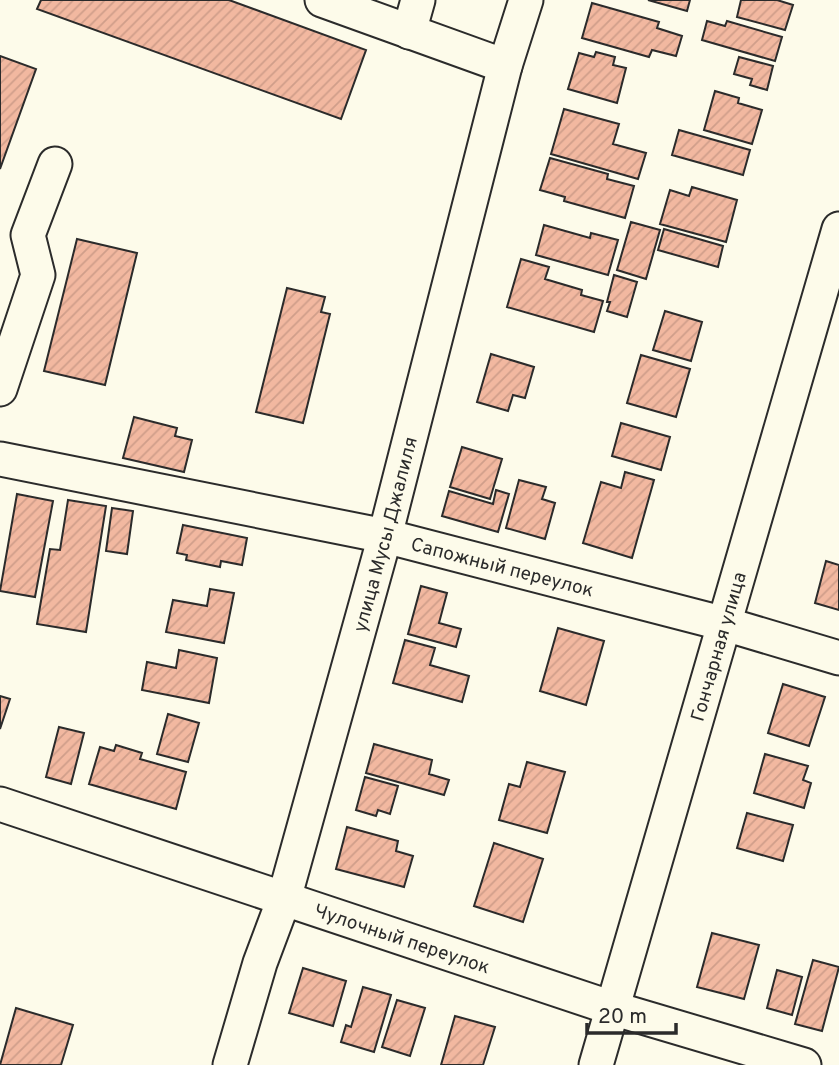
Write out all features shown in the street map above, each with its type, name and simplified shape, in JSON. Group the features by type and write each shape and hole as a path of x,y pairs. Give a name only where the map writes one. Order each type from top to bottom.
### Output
{"street":[{"path":"322,0 505,66"},
{"path":"409,32 418,0"},
{"name":"улица Мусы Джалиля","path":"230,1065 260,963 284,899 385,536 505,66 526,0"},
{"path":"0,389 38,275 28,234 55,164"},
{"name":"Гончарная улица","path":"596,1065 839,229"},
{"name":"Сапожный переулок","path":"0,459 385,536 725,624 839,658"},
{"name":"Чулочный переулок","path":"0,804 612,1009 804,1065"}],"building":[{"path":"41,0 229,0 366,50 341,119 37,9"},
{"path":"648,0 690,0 687,11"},
{"path":"741,0 777,0 793,5 785,30 737,17"},
{"path":"592,3 659,22 657,28 682,36 676,56 652,50 649,57 582,38"},
{"path":"707,21 725,26 727,21 782,37 775,61 702,40"},
{"path":"596,52 615,57 613,65 626,68 617,103 568,89 579,53 594,57"},
{"path":"0,56 36,69 0,169"},
{"path":"739,57 773,66 767,90 750,85 752,79 734,74"},
{"path":"715,91 739,98 738,103 762,110 752,144 704,130"},
{"path":"564,109 619,124 613,144 646,153 638,179 551,154"},
{"path":"679,130 750,150 743,175 672,155"},
{"path":"550,158 608,174 607,179 634,186 625,218 564,201 565,197 540,190"},
{"path":"692,187 737,200 726,242 660,224 670,190 689,196"},
{"path":"631,222 660,230 646,279 617,270"},
{"path":"544,225 590,238 591,233 618,240 608,275 536,255"},
{"path":"664,229 723,246 718,267 658,250"},
{"path":"77,239 137,253 105,385 44,371"},
{"path":"521,259 549,267 545,279 582,290 581,295 603,301 594,332 507,307"},
{"path":"614,275 637,282 627,317 607,311"},
{"path":"287,288 325,297 321,312 330,314 303,423 256,412"},
{"path":"665,311 702,322 691,361 653,350"},
{"path":"491,354 534,367 525,398 513,395 508,411 477,402"},
{"path":"641,355 690,369 676,417 627,403"},
{"path":"134,417 177,428 175,436 192,440 184,472 123,458"},
{"path":"621,423 670,437 661,470 612,456"},
{"path":"462,447 502,459 490,499 450,487"},
{"path":"625,472 654,480 632,558 583,543 601,482 621,488"},
{"path":"519,480 546,487 542,499 555,503 545,539 506,528"},
{"path":"496,490 509,494 498,532 442,516 449,491 493,504"},
{"path":"17,494 53,501 35,597 0,591"},
{"path":"68,500 106,506 86,632 37,624 50,549 60,550"},
{"path":"112,508 133,511 127,554 106,551"},
{"path":"183,525 247,538 242,565 221,561 220,567 186,560 187,555 177,553"},
{"path":"826,561 839,565 839,610 815,603"},
{"path":"421,586 447,593 439,623 461,629 456,647 408,634"},
{"path":"210,589 234,593 224,643 166,632 173,600 207,606"},
{"path":"558,628 604,641 586,705 540,691"},
{"path":"405,640 435,648 430,665 469,676 462,702 393,683"},
{"path":"179,650 217,658 209,703 142,690 147,662 176,668"},
{"path":"783,684 825,697 809,746 768,733"},
{"path":"0,696 10,699 0,729"},
{"path":"168,714 199,723 188,762 157,754"},
{"path":"59,727 84,733 71,784 46,777"},
{"path":"374,744 432,760 429,774 449,780 444,795 366,773"},
{"path":"116,745 142,753 140,759 186,772 176,809 89,784 100,747 114,751"},
{"path":"765,754 808,766 803,780 811,783 804,808 754,793"},
{"path":"527,762 565,772 547,833 499,820 509,784 520,787"},
{"path":"365,777 398,786 390,814 378,810 376,816 356,810"},
{"path":"747,813 793,825 783,861 737,848"},
{"path":"347,827 398,841 396,851 413,856 404,887 336,869"},
{"path":"494,843 543,859 523,922 474,906"},
{"path":"712,933 759,945 744,999 697,987"},
{"path":"813,960 839,967 822,1031 795,1024"},
{"path":"303,968 346,981 333,1026 289,1013"},
{"path":"777,970 802,977 792,1015 767,1008"},
{"path":"363,987 391,995 374,1052 341,1042 346,1025 351,1027"},
{"path":"397,1000 425,1008 410,1056 382,1047"},
{"path":"16,1008 73,1025 61,1065 0,1065"},
{"path":"455,1016 495,1027 483,1065 441,1065"}]}
